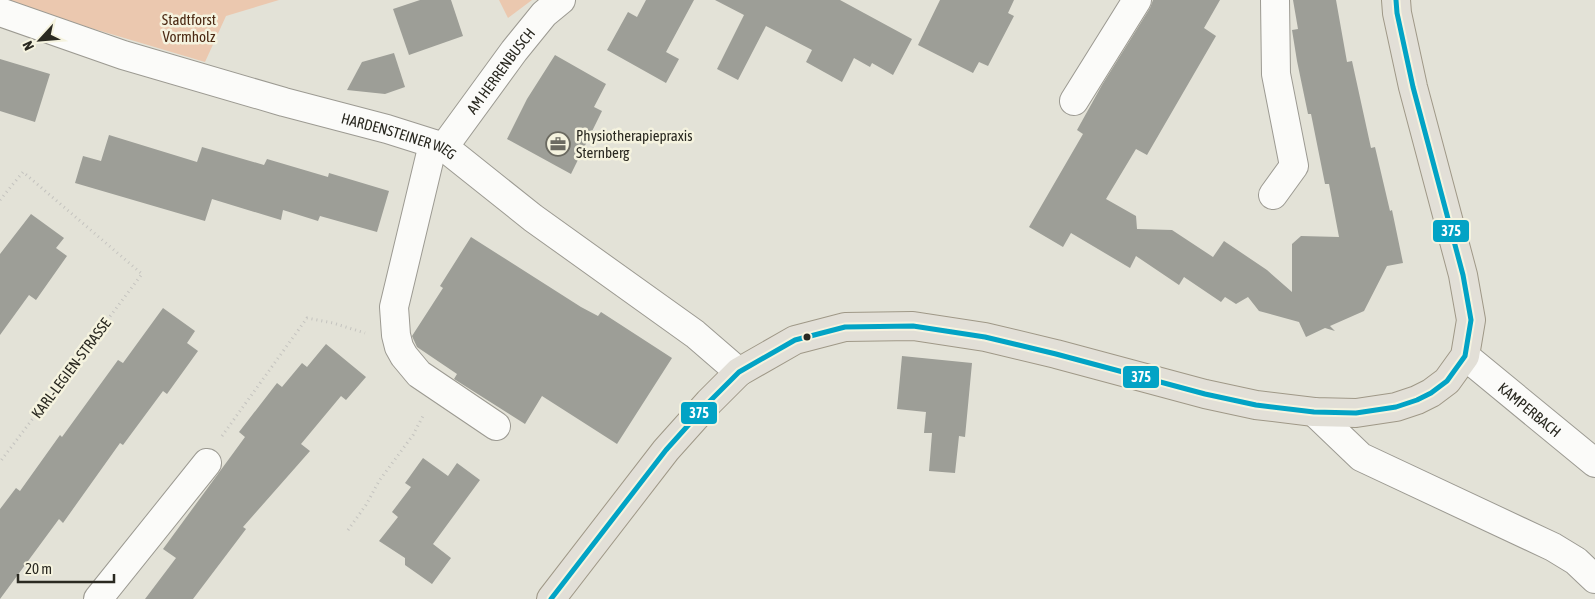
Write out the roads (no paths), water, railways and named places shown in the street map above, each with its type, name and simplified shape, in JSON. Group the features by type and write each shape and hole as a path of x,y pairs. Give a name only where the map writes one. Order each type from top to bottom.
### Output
{"main road":[{"path":"551,599 666,450 739,372 795,340 845,327 913,326 994,339 1256,405 1314,412 1356,413 1396,407 1431,393 1446,381 1465,356 1471,320 1463,275 1413,87 1396,0"}],"street":[{"name":"AM HERRENBUSCH","path":"439,145 544,14 561,0"},
{"path":"1074,101 1137,0"},
{"path":"1273,195 1294,166 1276,74 1275,0"},
{"name":"HARDENSTEINER WEG","path":"0,12 123,55 439,145 533,218 695,334 739,372"},
{"path":"439,145 394,307 396,335 404,356 419,374 496,426"},
{"name":"KAMPERBACH","path":"1465,356 1595,463"},
{"path":"1314,412 1361,456 1553,547 1576,561 1595,578"},
{"path":"98,599 207,463"}],"place":[{"name":"Physiotherapiepraxis Sternberg","path":"558,144"}],"park label":[{"name":"Stadtforst Vormholz","path":"189,28"}]}
